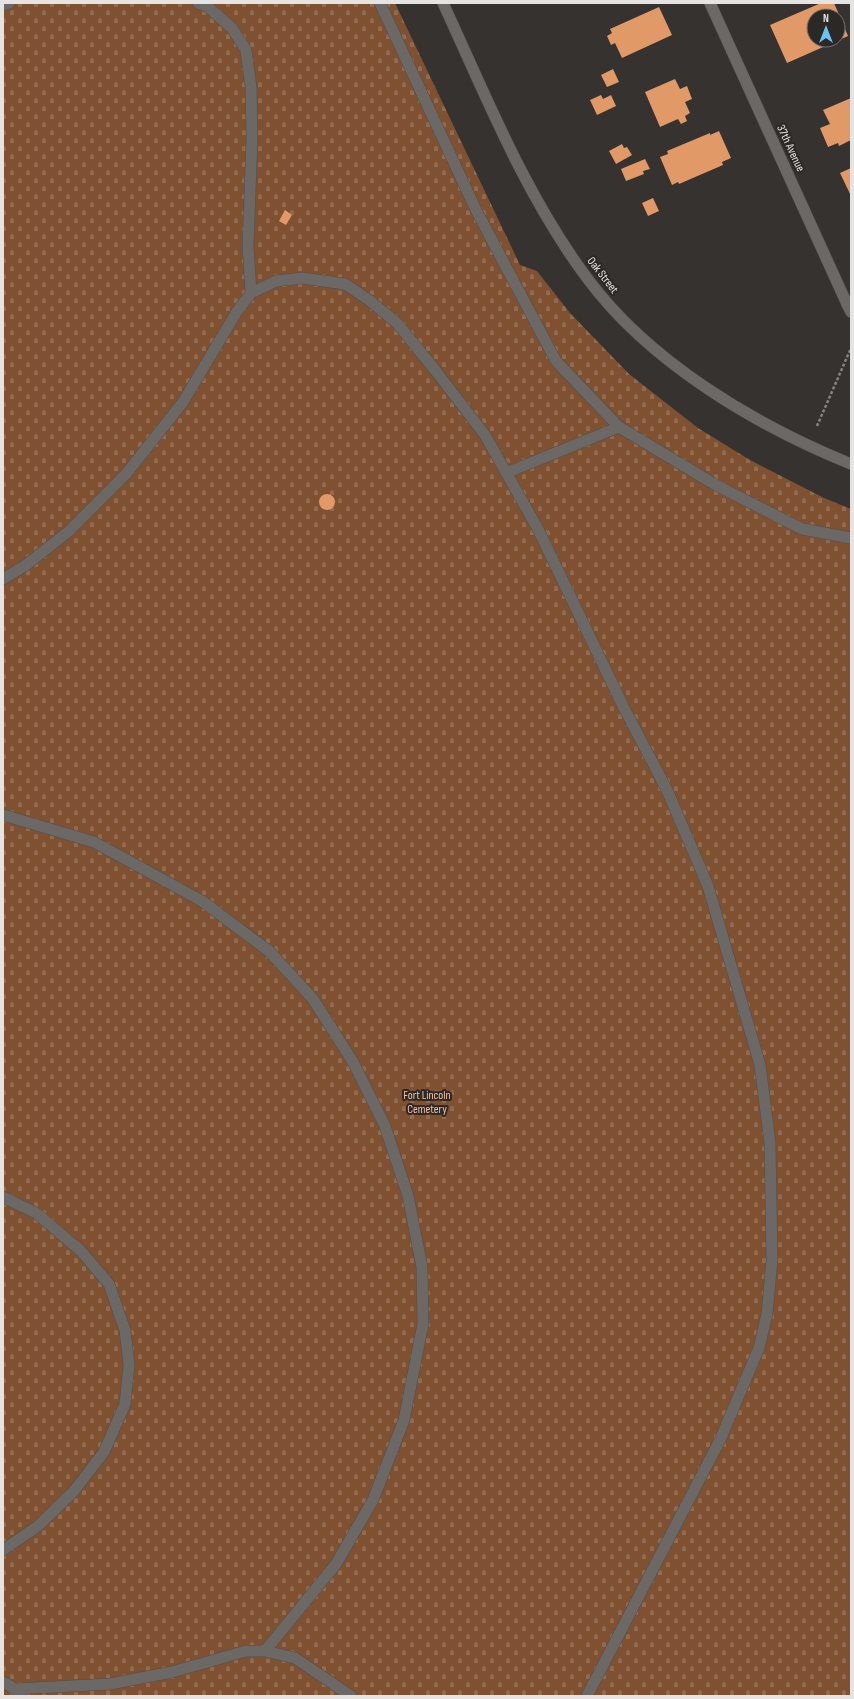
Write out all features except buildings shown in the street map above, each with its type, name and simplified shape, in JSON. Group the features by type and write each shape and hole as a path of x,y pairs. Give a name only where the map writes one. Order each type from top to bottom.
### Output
{"street":[{"path":"3,5 9,3"},
{"path":"198,3 208,7 232,28 246,50 251,87 252,124 251,197 248,246 251,293"},
{"path":"380,3 476,210 556,362 619,427 714,484 802,529 851,538"},
{"name":"Oak Street","path":"443,3 520,168 550,224 587,278 621,318 663,357 712,392 772,426 851,464"},
{"name":"37th Avenue","path":"710,3 850,306"},
{"path":"3,579 26,565 69,531 126,474 183,402 236,314 251,293 276,281 302,278 345,284 369,300 397,323 485,435 538,529 624,708 667,790 708,886 760,1065 770,1143 772,1260 767,1314 759,1348 720,1440 587,1696"},
{"path":"506,473 619,427"},
{"path":"3,815 94,842 202,902 269,951 313,999 353,1062 385,1126 408,1196 422,1267 423,1324 404,1420 373,1500 336,1564 264,1651"},
{"path":"3,1197 41,1218 81,1251 109,1284 125,1330 129,1364 125,1404 104,1452 74,1491 38,1526 3,1550"},
{"path":"3,1682 19,1692 110,1684 172,1672 246,1651 264,1651 295,1658 351,1696"}],"path":[{"path":"809,444 851,348"}],"green space":[{"name":"Fort Lincoln Cemetery","path":"3,3 395,3 520,265 537,271 570,313 629,374 698,428 750,460 824,498 851,509 851,1696 3,1696"}]}
